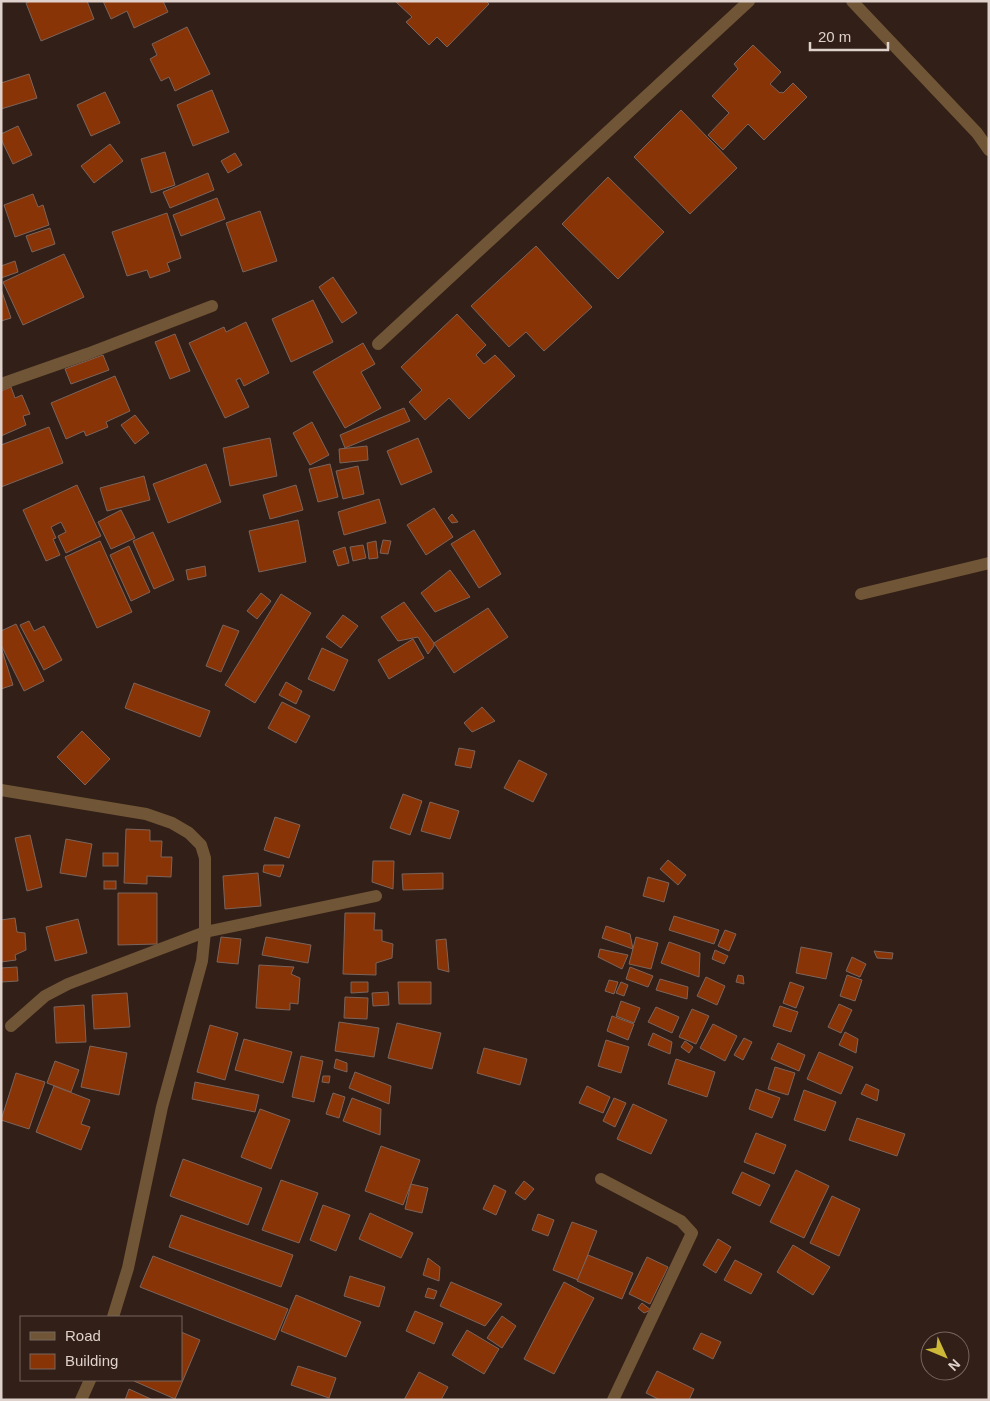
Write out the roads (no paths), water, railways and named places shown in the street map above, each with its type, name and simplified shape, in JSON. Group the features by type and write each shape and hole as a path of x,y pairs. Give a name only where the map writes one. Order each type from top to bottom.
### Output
{"street":[{"path":"378,344 749,1"},
{"path":"852,1 977,132 989,150"},
{"path":"1,384 87,354 212,306"},
{"path":"861,594 989,563"},
{"path":"1,790 146,814 172,823 189,833 201,845 205,858 205,932 202,961 162,1107 128,1268 113,1316"},
{"path":"11,1026 46,996 68,984 205,932 376,896"},
{"path":"601,1179 681,1221 692,1232 613,1400"},
{"path":"81,1400 90,1381"}]}
